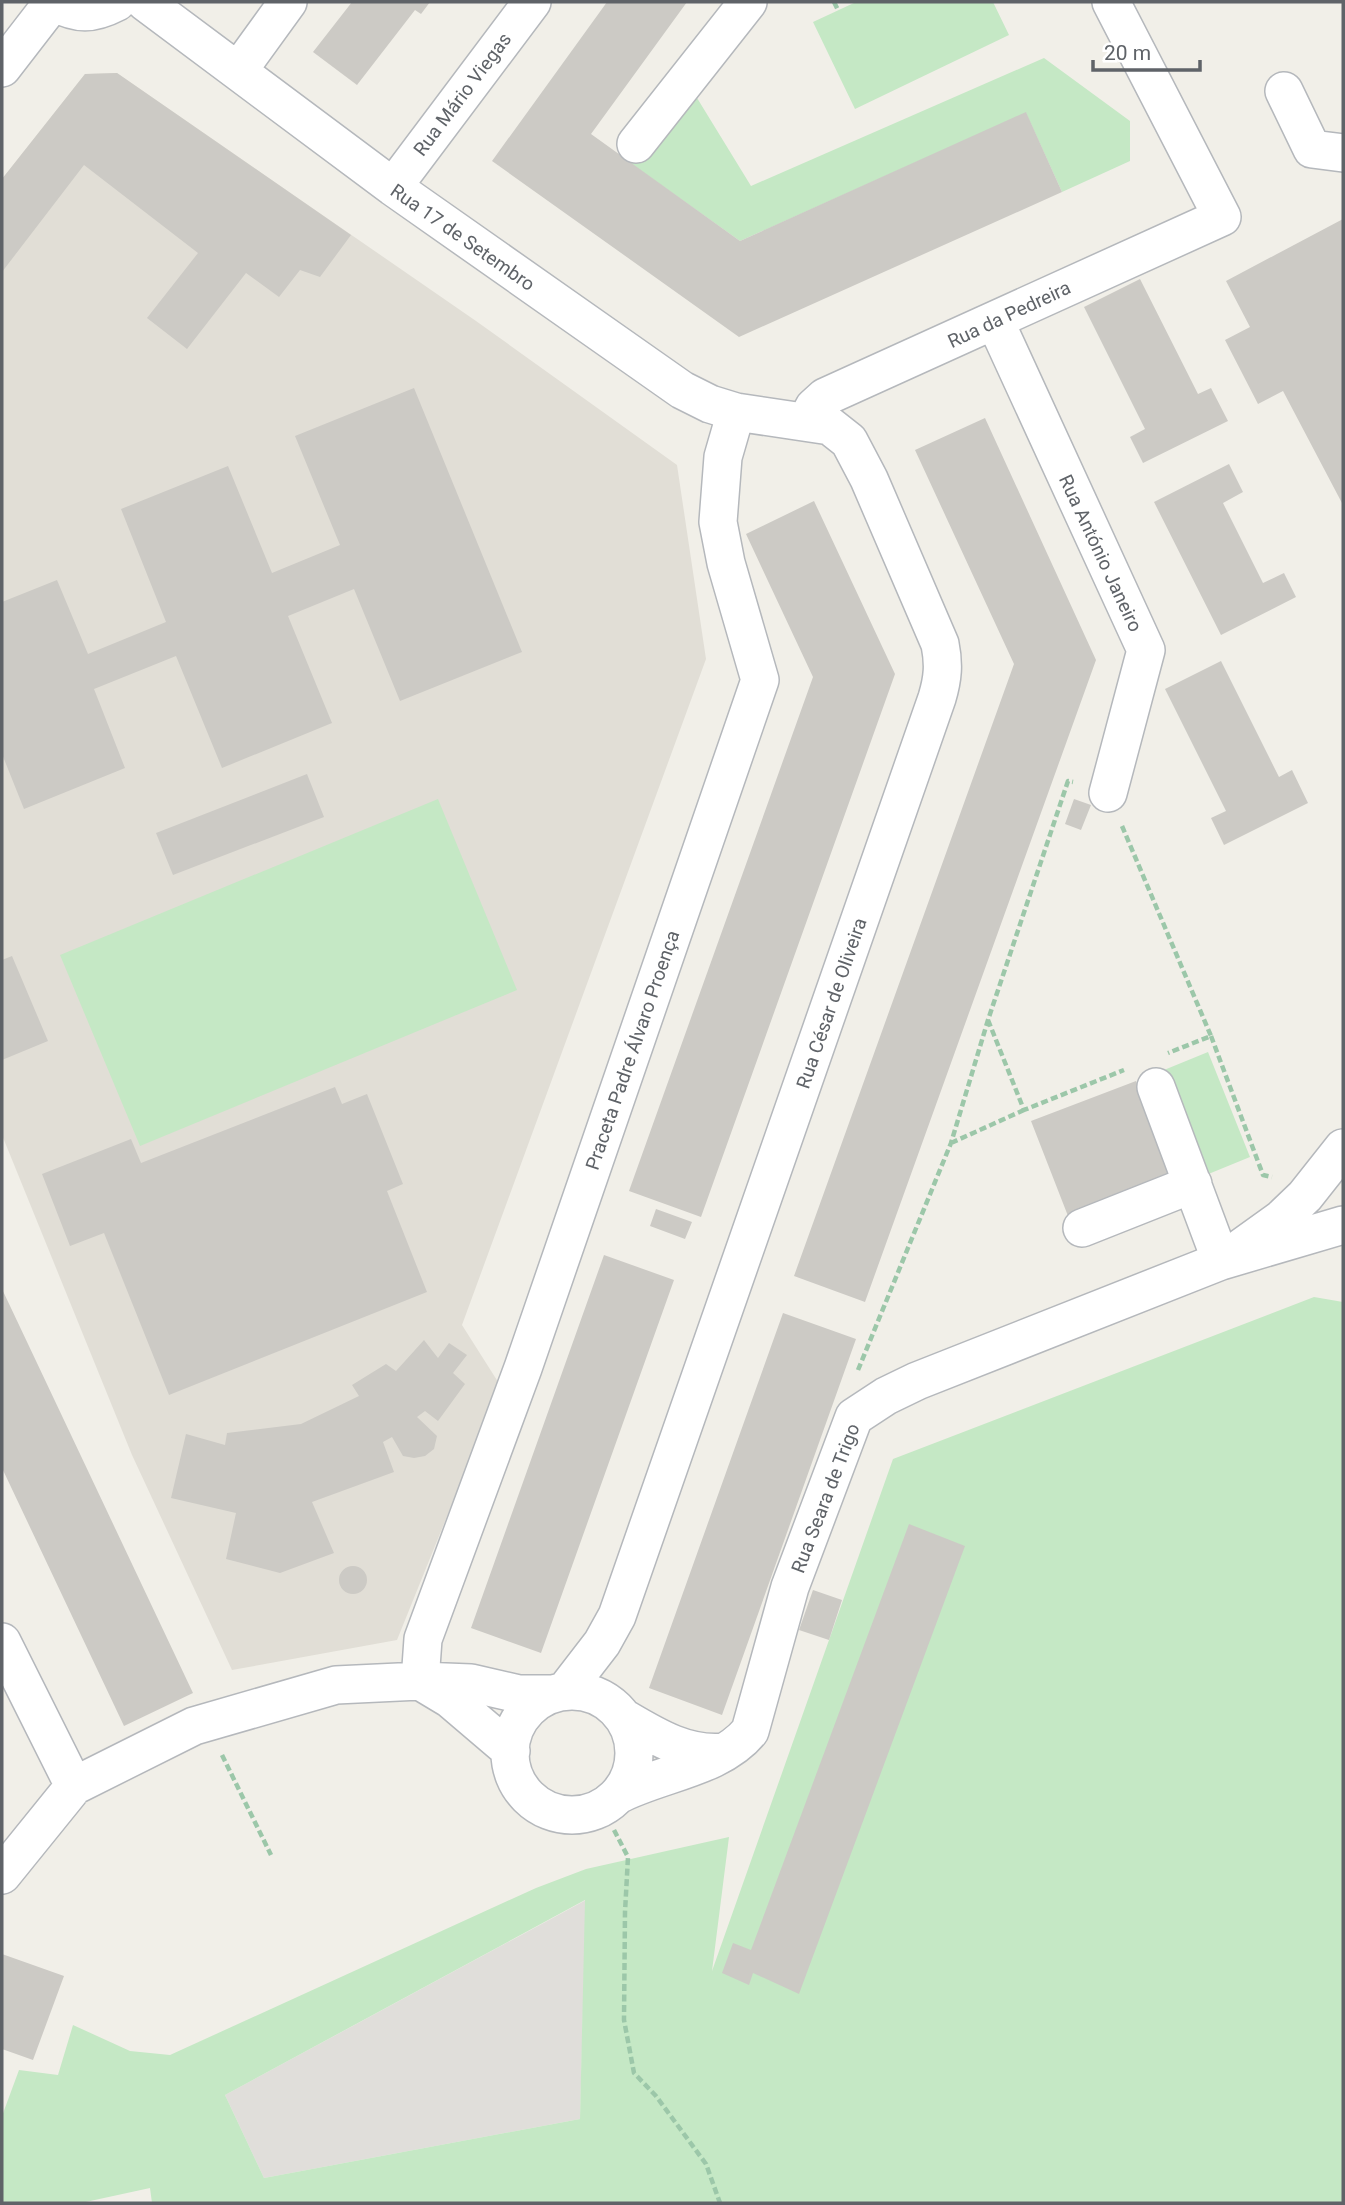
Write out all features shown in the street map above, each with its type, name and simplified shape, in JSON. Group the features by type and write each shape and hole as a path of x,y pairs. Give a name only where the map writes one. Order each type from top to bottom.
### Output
{"street":[{"path":"2,68 53,2 68,10 85,13 102,10 117,2"},
{"name":"Rua 17 de Setembro","path":"145,2 393,187 682,390 710,404 736,412 806,422"},
{"path":"238,71 289,2"},
{"name":"Rua Mário Viegas","path":"393,187 532,2"},
{"path":"636,144 748,2"},
{"name":"Rua da Pedreira","path":"806,422 814,407 825,397 1222,216 1111,2"},
{"path":"1284,91 1312,149 1343,153"},
{"name":"Rua António Janeiro","path":"995,321 1146,650 1108,793"},
{"name":"Praceta Padre Álvaro Proença","path":"420,1681 423,1639 523,1368 760,680 726,563 718,522 723,457 736,412"},
{"name":"Rua César de Oliveira","path":"558,1692 602,1643 617,1616 943,679 940,644 869,479 849,441 830,426 806,422"},
{"path":"1151,1069 1221,1261"},
{"name":"Rua Seara de Trigo","path":"1221,1261 1282,1219 1317,1183 1343,1148"},
{"path":"1082,1227 1192,1184"},
{"name":"Rua Seara de Trigo","path":"610,1801 640,1784 729,1751 750,1731 790,1587 854,1417 886,1396 917,1381 1221,1261 1343,1225"},
{"name":"Rua César de Oliveira","path":"617,1616 611,1662 622,1716"},
{"path":"2,1642 74,1786"},
{"path":"2,1875 74,1786 194,1726 336,1685 420,1681 471,1683 519,1694 558,1692 593,1694 611,1703 622,1716 633,1737 635,1757 630,1778 610,1801 585,1813 567,1815 550,1811 535,1803 514,1775 510,1758 512,1738 520,1719 534,1704 558,1692"},
{"path":"420,1681 450,1699 511,1751"},
{"path":"622,1716 663,1741 707,1754 729,1751"}],"path":[{"path":"834,2 838,10"},
{"path":"854,1417 857,1373 951,1143 988,1020 1068,781 1108,793 1211,1036 1263,1175"},
{"path":"988,1020 1024,1110"},
{"path":"951,1143 1024,1110 1151,1069 1211,1036"},
{"path":"205,1723 271,1855"},
{"path":"610,1801 628,1857 625,2020 634,2073 656,2096 705,2164 720,2203"}],"shaded area":[{"path":"117,73 476,321 677,465 706,659 462,1325 500,1385 397,1640 232,1670 132,1455 2,1135 2,179 85,74"},
{"path":"586,1900 580,2119 264,2178 225,2095"}],"green space":[{"path":"856,2 993,2 1009,35 855,109 813,22"},
{"path":"1044,58 1130,121 1130,161 1062,192 1026,113 740,241 626,160 686,80 751,186"},
{"path":"438,799 517,990 140,1146 60,955"},
{"path":"1208,1052 1250,1157 1206,1175 1164,1070"},
{"path":"1314,1297 1343,1302 1343,2203 152,2203 150,2188 81,2203 2,2203 2,2116 19,2070 58,2075 73,2025 130,2051 170,2055 536,1888 586,1869 729,1837 712,1971 893,1459","holes":["585,1900 580,2119 264,2178 225,2095"]}],"building":[{"path":"352,2 430,2 421,14 415,10 357,85 313,52"},
{"path":"607,2 687,2 591,134 740,241 1026,112 1062,192 739,337 492,161"},
{"path":"117,73 351,235 320,277 300,270 279,297 246,273 187,349 147,318 198,253 84,165 2,272 2,179 85,74"},
{"path":"1343,219 1343,505 1283,391 1258,404 1225,340 1250,327 1226,281"},
{"path":"1140,279 1198,394 1211,388 1228,421 1143,463 1130,437 1145,429 1084,307"},
{"path":"414,388 522,652 400,701 354,589 288,616 332,723 222,768 176,656 94,689 125,768 24,809 2,754 2,602 57,580 88,654 166,622 121,509 228,466 272,573 340,545 295,436"},
{"path":"985,418 1096,660 865,1302 794,1276 1014,664 915,450"},
{"path":"1229,464 1243,492 1223,503 1263,583 1284,573 1296,597 1221,635 1154,502"},
{"path":"814,501 895,674 701,1217 629,1191 813,677 746,534"},
{"path":"1221,661 1279,777 1292,770 1308,803 1224,845 1211,818 1226,811 1165,689"},
{"path":"307,774 324,817 173,875 156,833"},
{"path":"1074,799 1091,805 1081,830 1065,824"},
{"path":"12,956 48,1041 2,1060 2,960"},
{"path":"1136,1081 1173,1175 1068,1216 1031,1121"},
{"path":"335,1087 342,1104 367,1094 403,1184 387,1191 427,1292 169,1395 104,1233 70,1246 42,1174 131,1139 141,1163"},
{"path":"656,1209 692,1222 685,1239 650,1226"},
{"path":"604,1255 674,1280 541,1653 471,1628"},
{"path":"2,1289 193,1693 124,1726 2,1468"},
{"path":"783,1313 856,1339 722,1715 649,1688"},
{"path":"424,1340 438,1358 449,1343 467,1355 453,1373 465,1384 438,1421 425,1411 417,1417 437,1436 434,1449 425,1456 403,1456 392,1437 383,1442 394,1472 312,1502 334,1553 280,1573 226,1559 236,1513 171,1498 186,1434 225,1445 227,1433 301,1424 359,1396 352,1385 386,1364 396,1371"},
{"path":"909,1524 965,1546 799,1994 753,1973 749,1985 722,1973 733,1943 751,1950"},
{"path":"353,1566 363,1570 367,1580 363,1590 353,1594 343,1590 339,1580 343,1570"},
{"path":"813,1590 842,1600 829,1640 799,1630"},
{"path":"2,1954 64,1976 33,2060 2,2049"}]}
